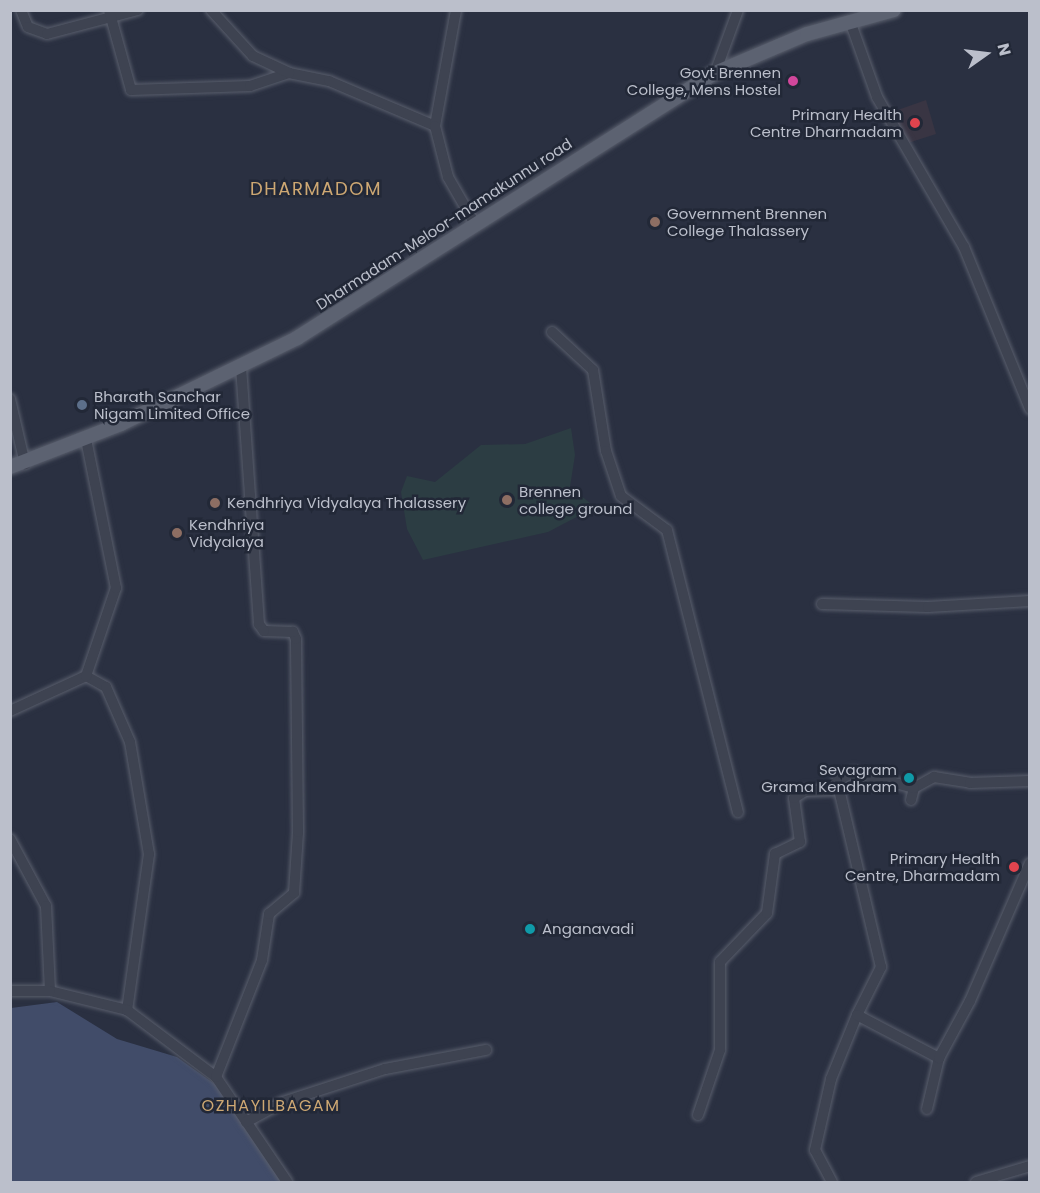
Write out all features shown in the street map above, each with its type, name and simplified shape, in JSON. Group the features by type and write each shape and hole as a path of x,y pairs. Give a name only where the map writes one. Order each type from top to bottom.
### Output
{"main road":[{"name":"Dharmadam-Meloor-mamakunnu road","path":"10,467 25,464 86,439 297,339 714,73 850,21 894,10"}],"street":[{"path":"21,10 28,27 47,34 111,14 138,10"},
{"path":"212,10 253,56 289,73 329,81 435,126"},
{"path":"456,10 435,126 448,177 475,224"},
{"path":"714,73 738,10"},
{"path":"111,14 131,90 249,86 289,73"},
{"path":"850,21 877,97 964,247 1029,409"},
{"path":"552,332 594,370 606,451 621,496 667,530 738,812"},
{"path":"216,1077 262,960 269,914 294,893 298,832 296,639 293,632 264,631 259,624 241,366"},
{"path":"10,399 25,464"},
{"path":"10,711 86,676 117,575 86,439"},
{"path":"822,604 928,607 1029,601"},
{"path":"86,676 106,687 130,742 148,854 127,1010"},
{"path":"832,1182 815,1150 831,1079 857,1015 881,967 838,790 838,776 853,772 914,788 934,777 970,783 1029,781"},
{"path":"911,800 914,788"},
{"path":"698,1115 720,1050 720,962 767,913 775,854 800,842 794,798 805,791 838,790"},
{"path":"10,839 46,906 50,991"},
{"path":"927,1109 939,1058 970,1001 1029,863"},
{"path":"10,991 50,991 127,1010 216,1077 287,1182"},
{"path":"857,1015 939,1058"},
{"path":"246,1122 284,1102 385,1069 486,1050"},
{"path":"976,1182 1000,1178 1029,1166"}],"shaded area":[{"name":"Primary Health Centre Dharmadam","path":"926,100 936,134 908,143 892,112"},
{"path":"571,428 575,455 570,487 590,503 590,510 548,532 423,560 407,529 401,492 407,476 435,482 481,445 525,444"}],"water":[{"path":"57,1002 117,1039 177,1057 216,1085 282,1182 11,1182 11,1008"}],"place":[{"name":"Govt Brennen College, Mens Hostel","path":"793,81"},
{"name":"Primary Health Centre Dharmadam","path":"915,123"},
{"name":"Government Brennen College Thalassery","path":"655,222"},
{"name":"Bharath Sanchar Nigam Limited Office","path":"82,405"},
{"name":"Brennen college ground","path":"507,500"},
{"name":"Kendhriya Vidyalaya Thalassery","path":"215,503"},
{"name":"Kendhriya Vidyalaya","path":"177,533"},
{"name":"Sevagram Grama Kendhram","path":"909,778"},
{"name":"Primary Health Centre, Dharmadam","path":"1014,867"},
{"name":"Anganavadi","path":"530,929"}],"district":[{"name":"DHARMADOM","path":"316,189"},
{"name":"OZHAYILBAGAM","path":"271,1106"}]}
